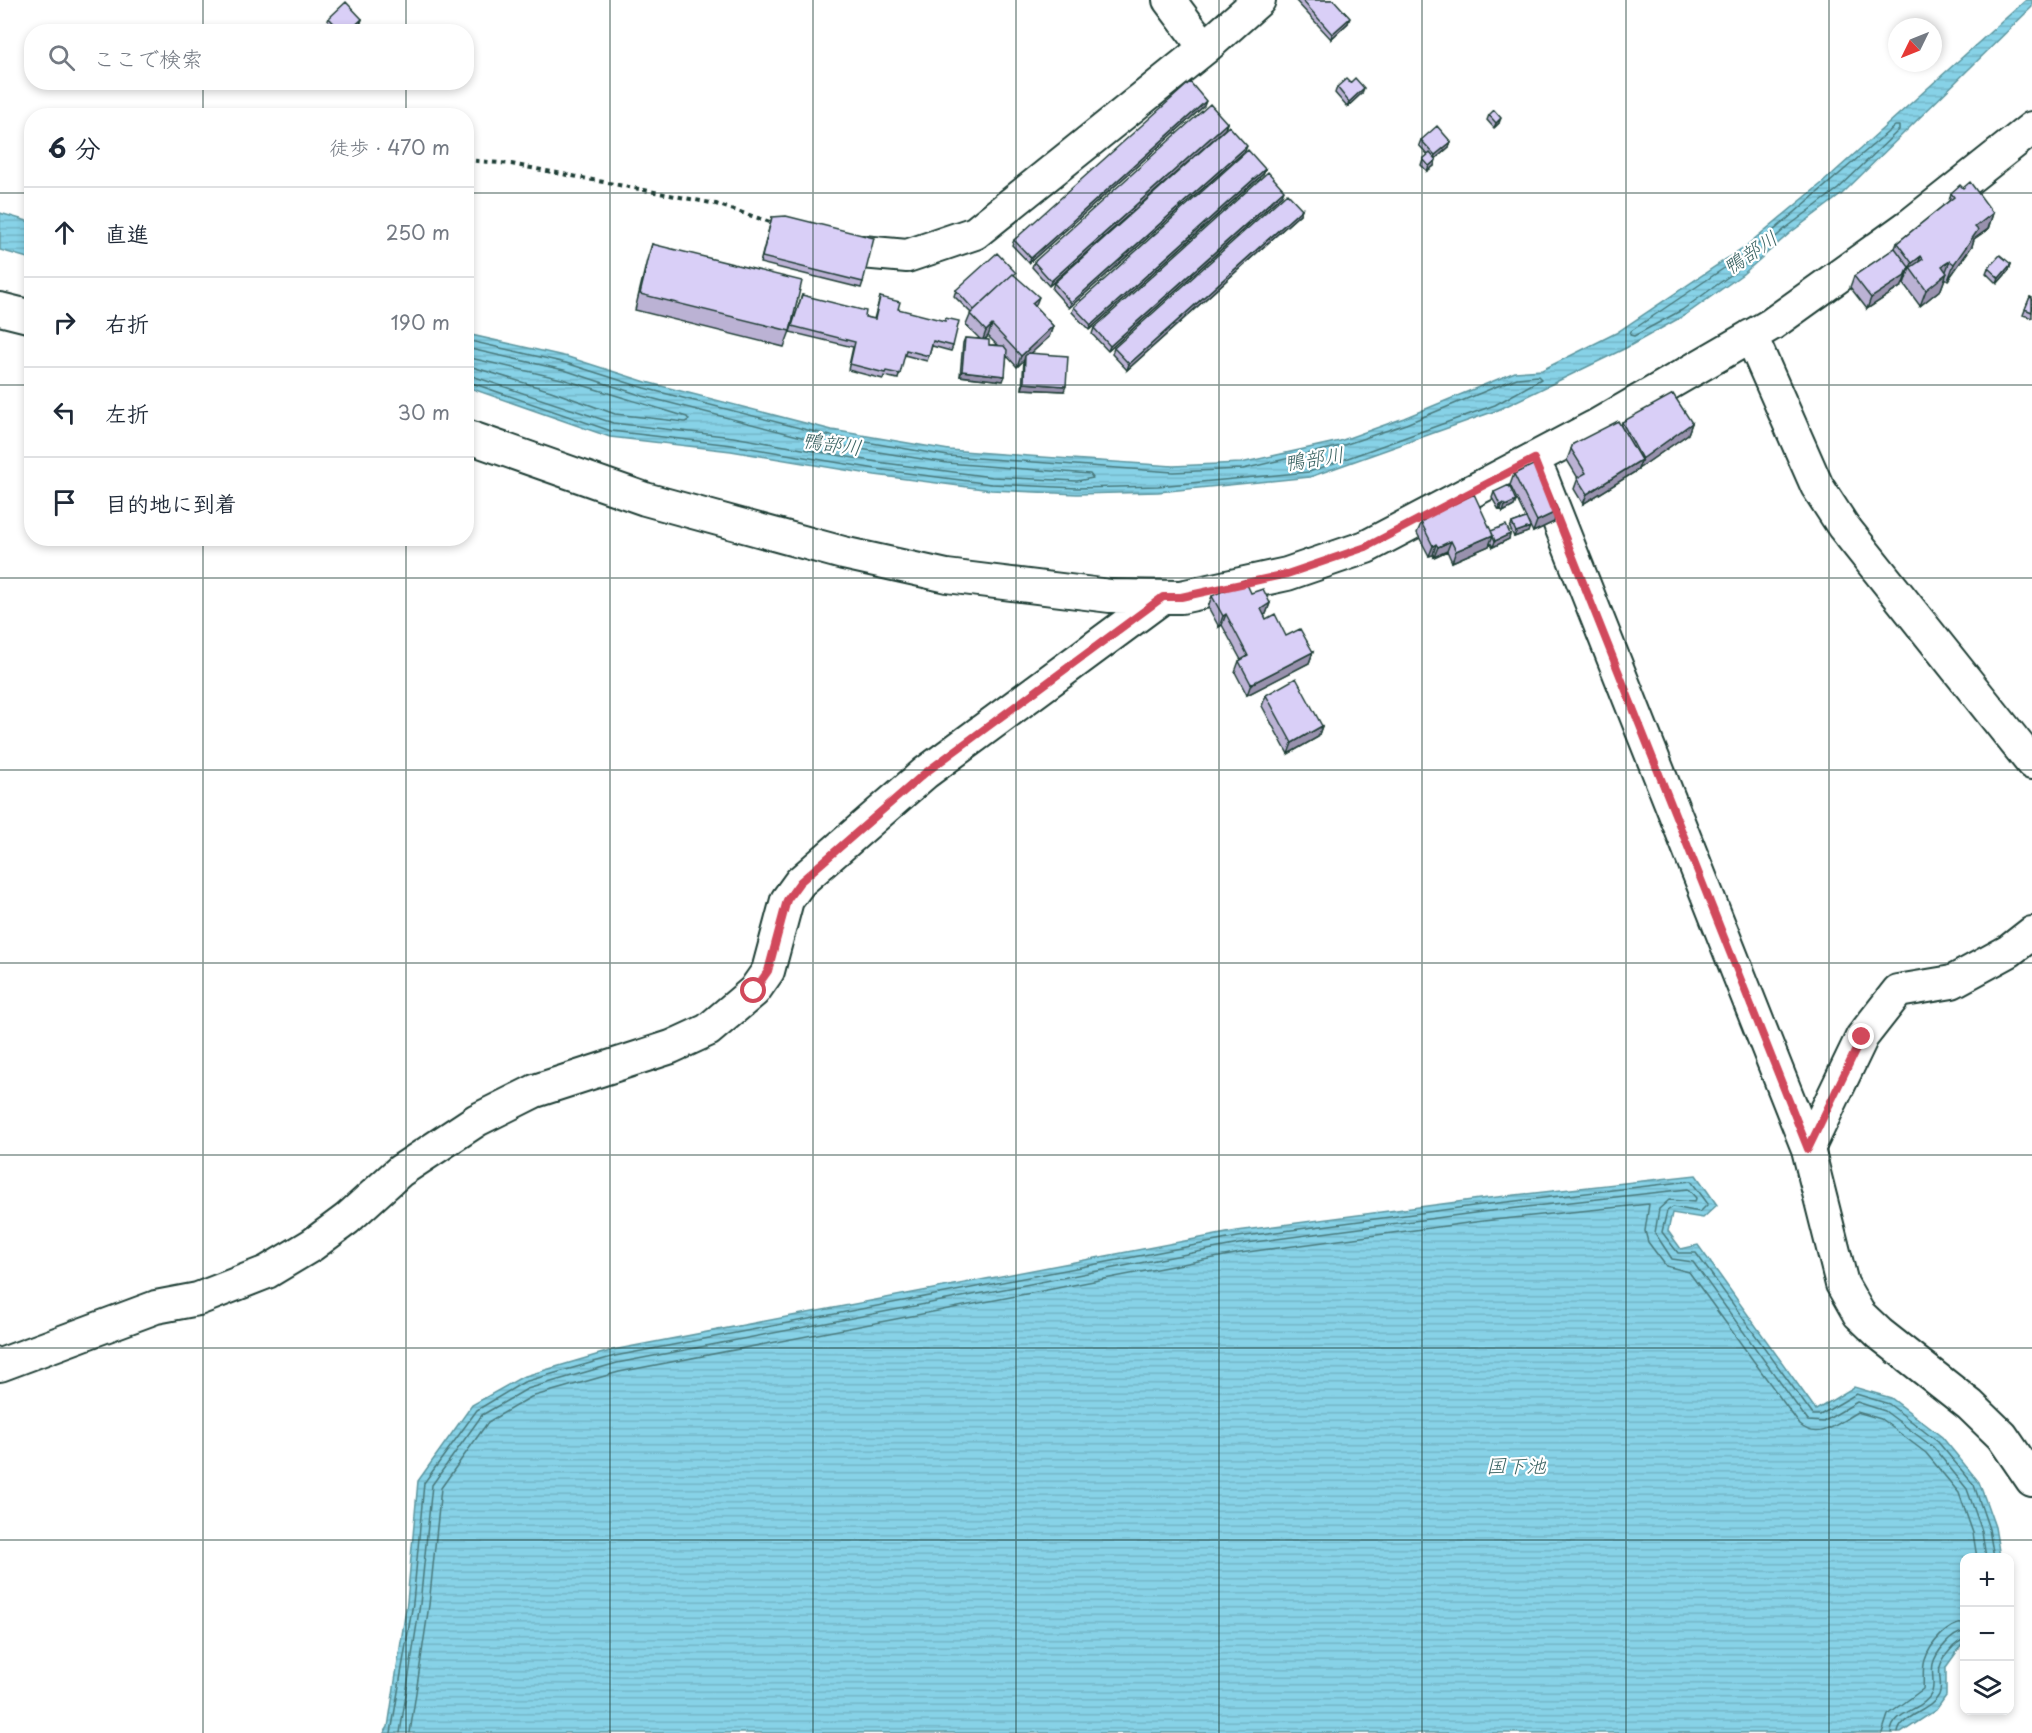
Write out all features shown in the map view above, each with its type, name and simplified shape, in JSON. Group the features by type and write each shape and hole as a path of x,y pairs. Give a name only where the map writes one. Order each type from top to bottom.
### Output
{"street":[{"path":"1169,0 1205,48"},
{"path":"862,252 907,256 975,233 1205,48 1259,0"},
{"path":"474,439 645,499 843,554 947,576 1110,596 1181,597 1287,574 1366,547 1534,459 1751,336 1910,225 2032,128"},
{"path":"0,309 24,315"},
{"path":"1751,336 1817,486 1838,518 2032,764"},
{"path":"1534,459 1808,1149 1842,1284 1859,1314 1880,1334 1970,1405 2002,1436 2032,1480"},
{"path":"0,1365 156,1307 198,1299 267,1272 312,1245 346,1219 400,1171 477,1120 536,1092 671,1047 708,1030 754,991 768,971 787,900 800,882 925,773 1163,597"},
{"path":"1808,1149 1862,1037 1898,991 1952,982 2009,951 2032,933"}],"path":[{"path":"474,161 511,164 716,204 784,226"}],"water":[{"name":"鴨部川","path":"2026,0 2032,0 2032,7 1842,194 1790,233 1743,274 1685,315 1626,348 1498,410 1310,477 1158,492 1077,494 991,490 875,475 731,451 610,437 474,389 474,336 568,357 646,382 832,430 949,450 1173,466 1241,463 1340,441 1404,418 1515,372 1542,370 1616,333 1747,245 1821,184"},
{"path":"0,213 24,220 24,257 0,250"},
{"name":"国下池","path":"1696,1175 1717,1205 1703,1218 1672,1213 1668,1231 1681,1249 1698,1245 1816,1410 1854,1387 1891,1398 1942,1437 1979,1482 1995,1527 1999,1553 1960,1553 1960,1648 1946,1667 1946,1696 1936,1710 1901,1733 384,1733 388,1727 407,1602 418,1481 472,1405 522,1377 613,1350 1237,1231 1480,1199"}],"building":[{"path":"1302,0 1334,0 1350,18 1332,34"},
{"path":"346,2 362,19 357,24 335,24 329,18"},
{"path":"1355,78 1364,88 1349,102 1337,87 1346,79 1350,83"},
{"path":"1190,82 1206,101 1031,258 1014,240"},
{"path":"1210,104 1227,123 1051,281 1034,262"},
{"path":"1494,110 1501,118 1496,123 1489,115"},
{"path":"1229,126 1247,146 1071,303 1054,283"},
{"path":"1437,126 1451,142 1435,155 1421,140"},
{"path":"1248,150 1265,169 1091,325 1074,307"},
{"path":"1430,153 1436,160 1429,166 1423,159"},
{"path":"1268,172 1284,190 1110,346 1094,328"},
{"path":"1970,182 1993,213 1975,227 1978,230 1954,264 1950,261 1942,266 1947,273 1926,290 1910,268 1923,259 1921,256 1912,263 1897,243 1954,197 1951,193 1960,185 1963,188"},
{"path":"1287,193 1302,209 1129,364 1114,348"},
{"path":"786,216 874,238 863,282 762,257 772,217"},
{"path":"652,244 802,281 790,331 640,294"},
{"path":"1895,248 1909,267 1905,276 1871,298 1854,276"},
{"path":"997,253 1016,273 974,310 956,290"},
{"path":"2000,255 2011,264 1999,278 1988,268"},
{"path":"1013,274 1039,297 1032,303 1053,326 1021,356 992,325 986,331 970,314"},
{"path":"802,295 866,311 865,317 875,319 880,297 900,302 898,309 945,321 945,318 959,321 953,346 933,341 929,356 906,350 900,374 886,371 885,373 850,364 855,342 792,326"},
{"path":"2030,297 2032,298 2032,312 2025,309"},
{"path":"965,338 989,340 989,345 1004,346 1007,350 1005,376 962,371"},
{"path":"1028,353 1068,356 1066,386 1024,383 1025,356"},
{"path":"1673,394 1692,423 1642,459 1622,422"},
{"path":"1618,421 1641,460 1587,494 1577,478 1586,473 1571,449 1573,444"},
{"path":"1535,464 1558,511 1537,521 1514,474"},
{"path":"1509,485 1516,501 1505,506 1503,503 1500,505 1494,492"},
{"path":"1474,494 1493,535 1456,551 1451,541 1438,547 1436,544 1433,546 1421,522 1425,520 1424,517"},
{"path":"1526,518 1530,527 1516,532 1512,523"},
{"path":"1506,525 1510,534 1495,541 1491,531"},
{"path":"1245,580 1251,593 1263,589 1270,603 1261,609 1266,619 1275,614 1286,636 1300,629 1313,652 1251,684 1239,661 1248,656 1226,614 1223,616 1212,596"},
{"path":"1296,678 1322,726 1292,743 1266,695"}],"route":[{"path":"754,991 768,971 783,922 787,900 800,882 925,773 1163,597 1181,597 1287,574 1366,547 1534,459 1808,1149 1862,1037"}]}
